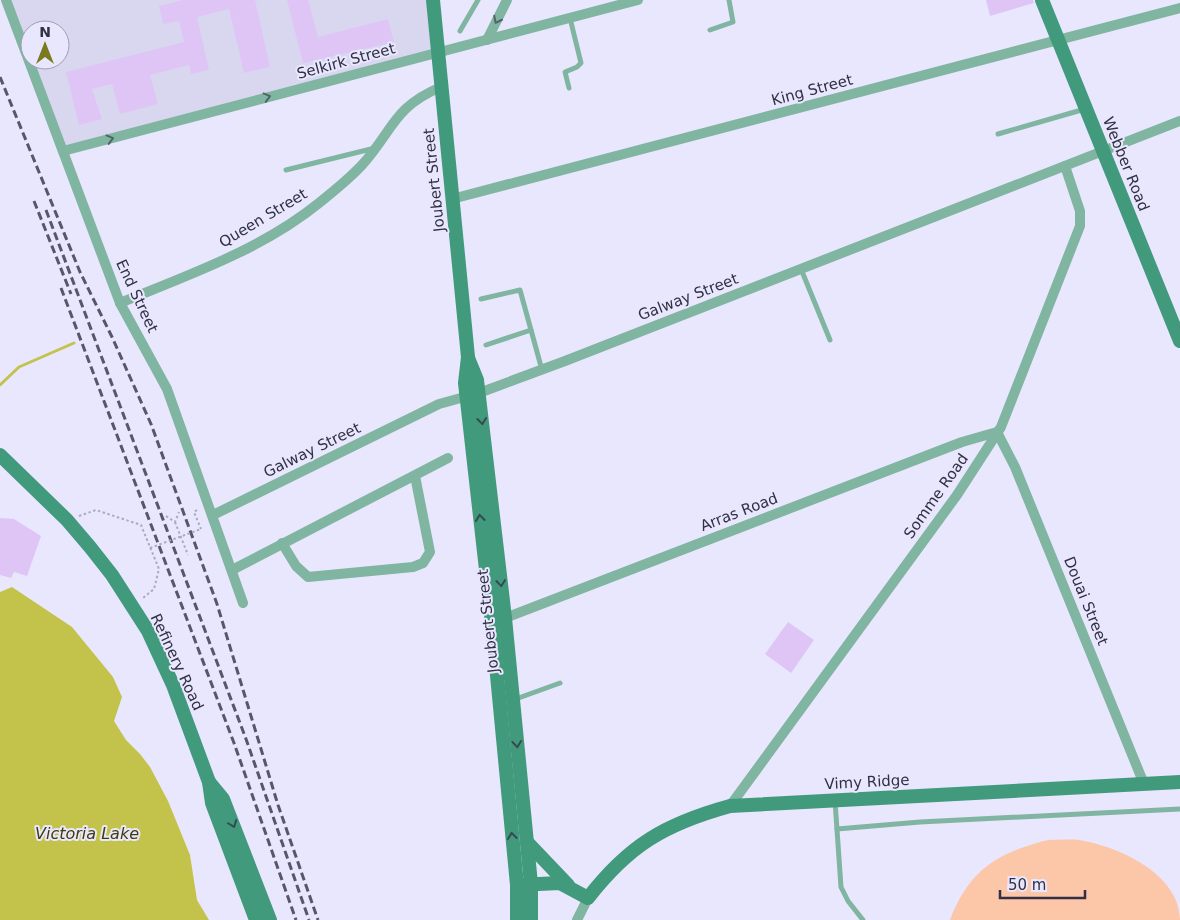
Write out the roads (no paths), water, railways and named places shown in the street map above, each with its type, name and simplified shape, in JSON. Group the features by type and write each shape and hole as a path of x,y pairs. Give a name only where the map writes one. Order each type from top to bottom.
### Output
{"main road":[{"name":"Joubert Street","path":"433,0 468,357 465,383 472,395 498,621 524,884"},
{"name":"Webber Road","path":"1042,0 1180,341"},
{"name":"Refinery Road","path":"0,455 67,520 112,575 133,607 148,631 173,685 210,782"},
{"name":"Joubert Street","path":"498,621 513,700 527,842 524,884"},
{"path":"210,782 212,803 256,920"},
{"path":"210,782 223,799 270,920"},
{"name":"Vimy Ridge","path":"588,898 615,865 651,838 678,824 730,806 1180,782"},
{"path":"527,842 552,871 569,886 588,898"},
{"path":"524,884 549,882 569,886"},
{"path":"517,920 524,884"},
{"path":"524,884 531,920"}],"street":[{"name":"End Street","path":"6,0 120,302 167,389 243,603"},
{"path":"487,40 507,0"},
{"name":"Selkirk Street","path":"62,152 638,0"},
{"name":"King Street","path":"452,199 1180,8"},
{"name":"Queen Street","path":"120,302 214,264 272,234 317,204 362,165 401,111 418,98 441,87"},
{"name":"Galway Street","path":"213,515 439,404 472,395 542,370 1064,166 1104,153 1180,121"},
{"name":"Somme Road","path":"730,806 957,495 998,432 1080,226 1080,211 1064,166"},
{"name":"Arras Road","path":"498,621 962,442 998,432"},
{"name":"Douai Street","path":"998,432 1015,467 1144,784"},
{"path":"232,570 448,458"},
{"path":"282,543 296,566 308,577 413,567 423,563 430,552 415,476"},
{"name":"Vimy Ridge","path":"577,920 588,898"}],"lane":[{"path":"460,31 478,0"},
{"path":"710,30 733,22 729,0"},
{"path":"568,88 565,72 577,67 581,63 570,18"},
{"path":"998,134 1086,108"},
{"path":"286,170 376,148"},
{"path":"801,269 830,340"},
{"path":"480,298 520,290 542,370"},
{"path":"486,345 532,330"},
{"path":"513,700 560,683"},
{"path":"835,800 841,887 848,901 863,920"},
{"path":"837,829 920,822 1180,809"}],"water":[{"name":"Victoria Lake","path":"12,587 72,627 113,677 122,697 114,721 126,740 150,767 168,801 190,855 197,900 209,920 0,920 0,592"}],"waterway":[{"path":"0,385 19,367 74,343"}],"railway":[{"path":"0,77 80,272 151,424 217,604 278,805 318,920"},
{"path":"34,201 71,294"},
{"path":"46,210 246,739 309,920"},
{"path":"61,288 234,743 296,920"}]}
